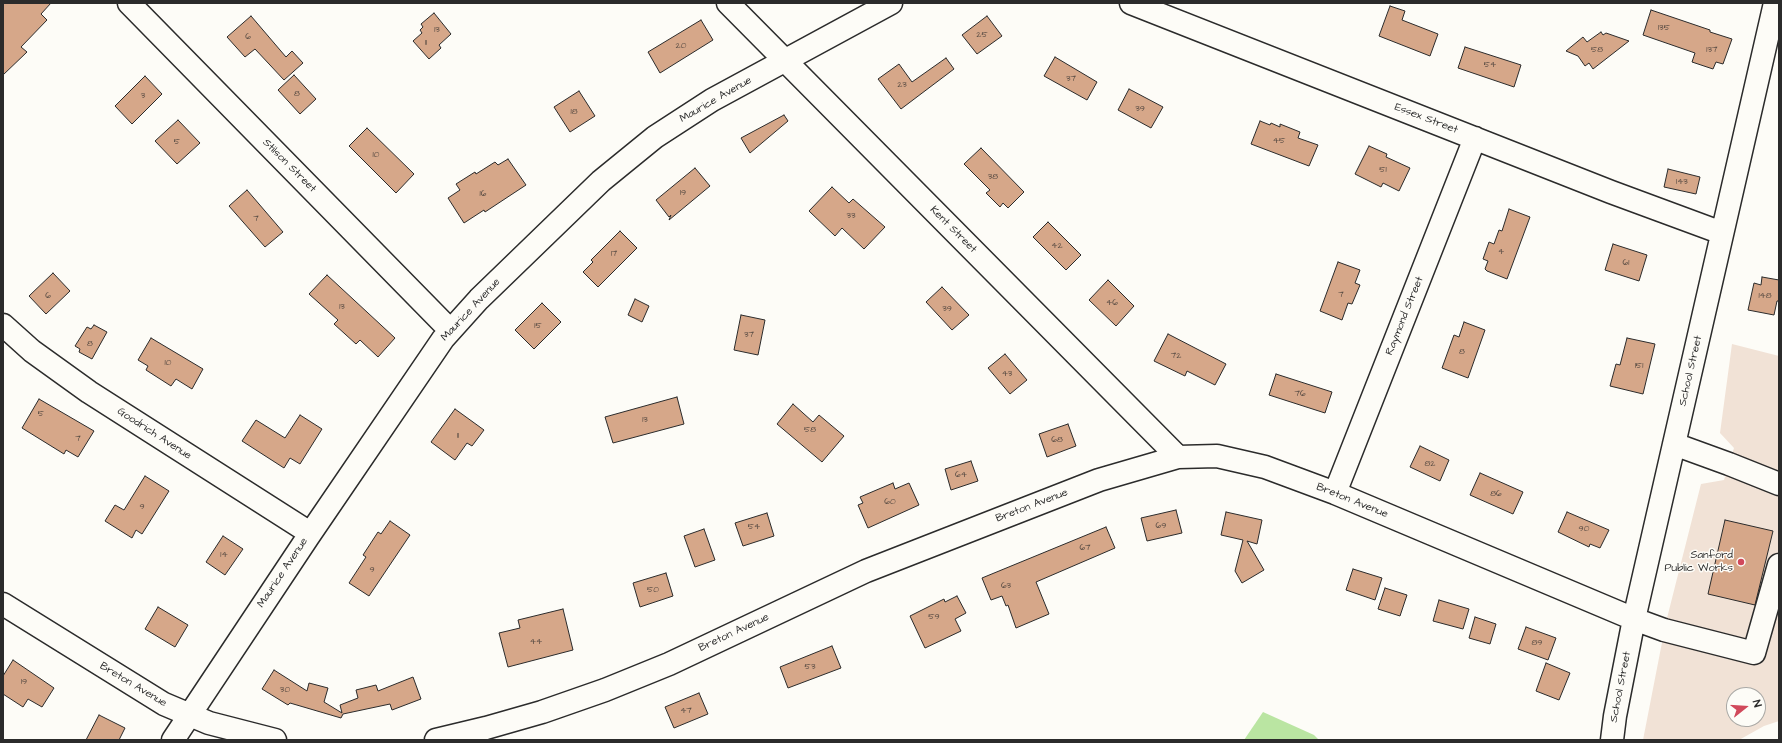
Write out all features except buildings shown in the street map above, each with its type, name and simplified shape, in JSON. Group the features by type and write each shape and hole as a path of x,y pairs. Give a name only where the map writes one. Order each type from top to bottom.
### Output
{"street":[{"name":"Stilson Street","path":"129,3 450,330"},
{"name":"Kent Street","path":"728,3 1178,457"},
{"name":"Maurice Avenue","path":"173,740 310,533 450,330 516,262 606,176 660,133 712,100 891,3"},
{"name":"Essex Street","path":"1131,3 1611,192 1722,234"},
{"name":"School Street","path":"1612,740 1615,716 1634,619 1775,3"},
{"name":"Raymond Street","path":"1335,493 1475,138"},
{"name":"Goodrich Avenue","path":"3,326 32,351 89,392 310,533"},
{"path":"1674,444 1730,464 1779,484"},
{"name":"Breton Avenue","path":"436,740 542,712 605,690 669,664 866,570 1099,480 1178,457 1217,456 1264,467 1335,493 1634,619 1664,630 1754,653 1779,565"},
{"name":"Breton Avenue","path":"3,604 164,704 189,716 209,723 276,740"}],"shaded area":[{"name":"Sanford Public Works","path":"1732,344 1779,356 1779,721 1766,725 1766,687 1726,687 1726,727 1762,727 1739,740 1643,740 1666,622 1701,484 1724,480 1734,448 1720,433"}],"green space":[{"path":"1263,712 1314,735 1319,740 1244,740"}],"place":[{"name":"Sanford Public Works","path":"1741,562"}]}
